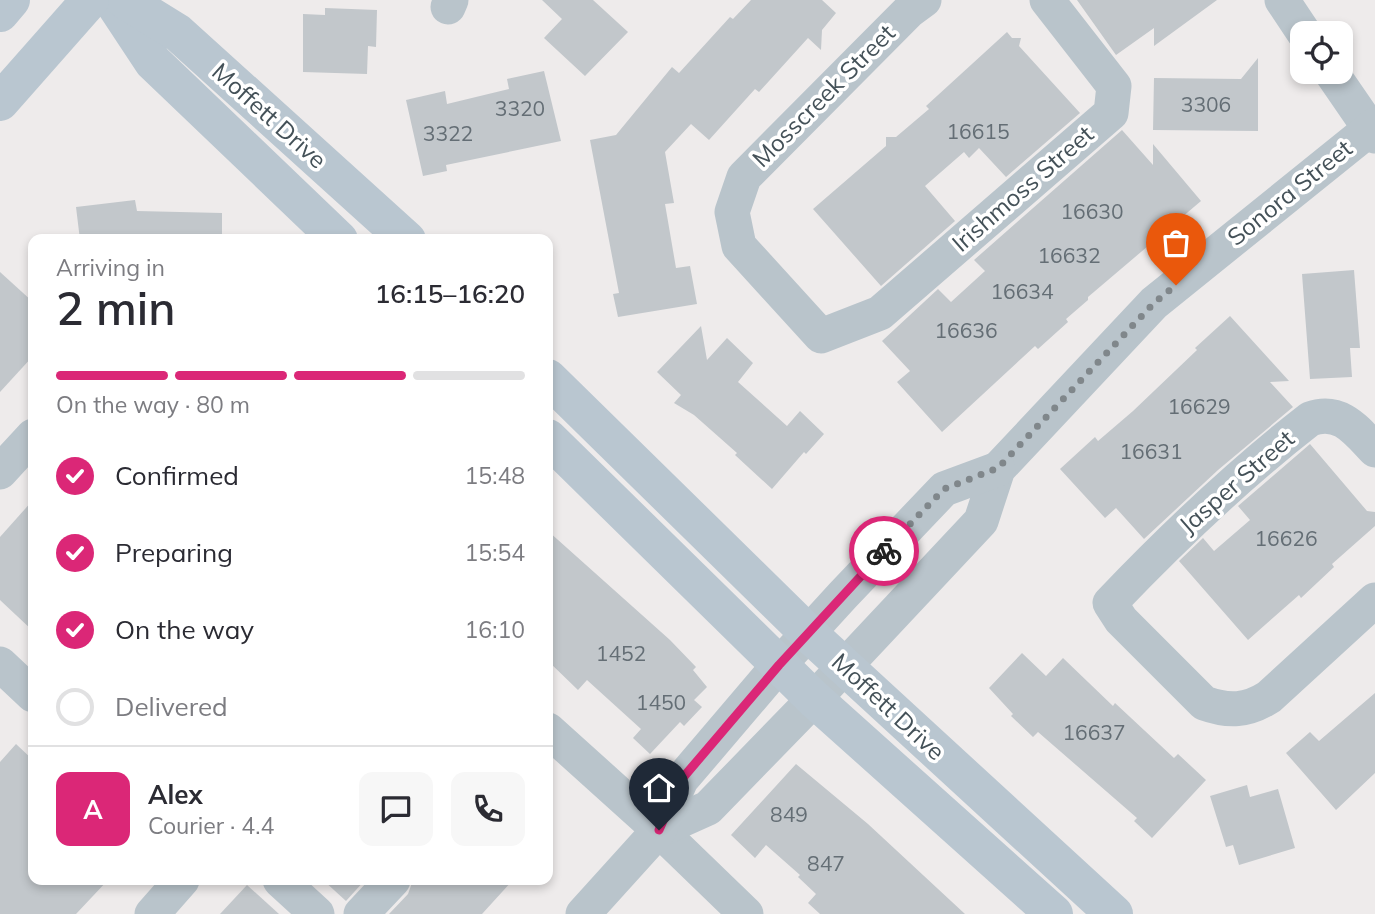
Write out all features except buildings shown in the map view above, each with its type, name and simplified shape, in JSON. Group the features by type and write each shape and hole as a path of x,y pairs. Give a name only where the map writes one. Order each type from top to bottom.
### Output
{"street":[{"path":"0,13 11,0"},
{"path":"0,102 90,0"},
{"name":"Moffett Drive","path":"112,0 153,62 333,234"},
{"name":"Moffett Drive","path":"125,0 178,33 400,234"},
{"name":"Irishmoss Street","path":"821,336 880,313 1111,113 1114,86 1047,0"},
{"path":"1282,0 1296,21"},
{"name":"Mosscreek Street","path":"821,336 739,246 732,212 744,177 911,4"},
{"path":"1340,84 1373,130"},
{"name":"Sonora Street","path":"659,830 681,780 779,665 944,489 998,468 1154,303 1373,130"},
{"name":"Moffett Drive","path":"553,382 808,633 1114,914"},
{"name":"Jasper Street","path":"1375,450 1352,424 1341,418 1318,416 1310,419 1260,457 1158,552 1110,603 1121,620 1204,703 1219,709 1237,710 1255,706 1269,697 1375,600"},
{"path":"0,472 28,441"},
{"name":"Moffett Drive","path":"553,443 814,699 1054,914"},
{"name":"Sonora Street","path":"659,830 708,808 981,521 998,468"},
{"path":"0,664 28,690"},
{"path":"553,735 659,830 746,914"},
{"path":"583,914 659,830"},
{"path":"152,914 178,885"},
{"path":"285,885 317,914"},
{"path":"361,914 388,885"}],"way so far":[{"path":"884,551 944,489 998,468 1154,303 1176,285"}],"route":[{"path":"659,830 681,780 779,665 884,551"}]}
